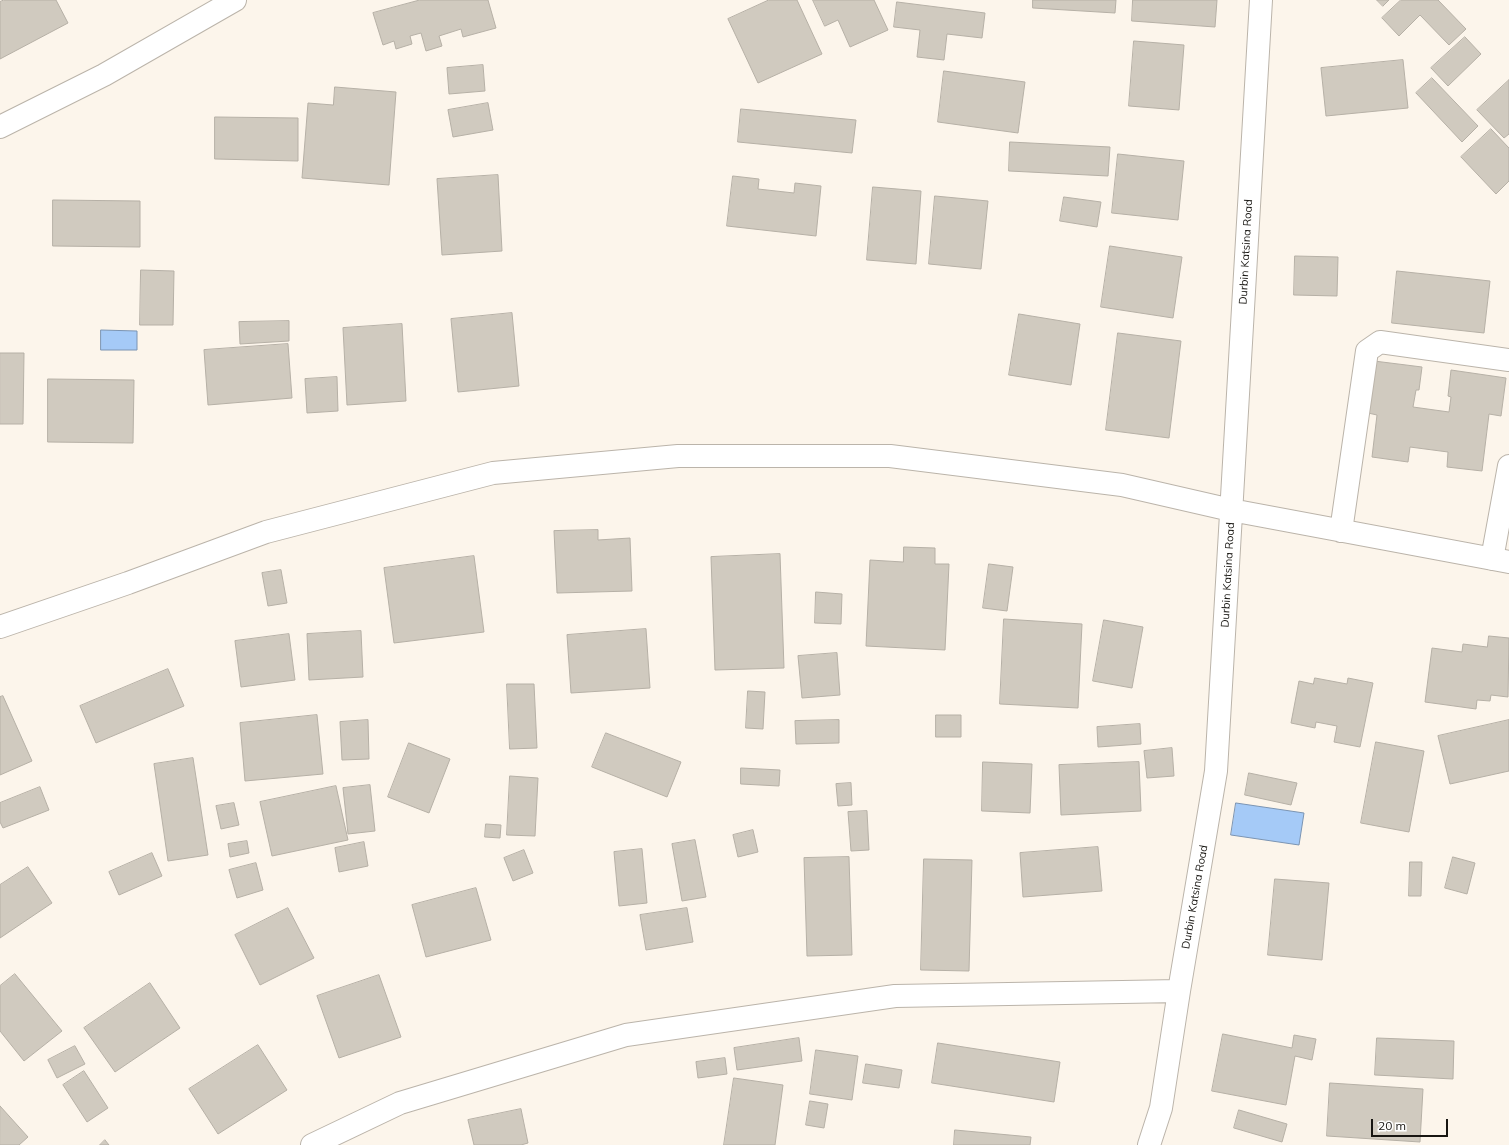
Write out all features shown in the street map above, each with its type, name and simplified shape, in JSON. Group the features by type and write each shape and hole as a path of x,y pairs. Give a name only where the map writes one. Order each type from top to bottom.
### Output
{"street":[{"path":"0,127 104,76 235,0"},
{"name":"Durbin Katsina Road","path":"1149,1145 1161,1108 1216,771 1261,0"},
{"path":"1341,531 1367,351 1380,342 1509,360"},
{"path":"0,628 266,532 493,473 678,456 890,456 1122,485 1231,510 1500,560 1509,466"},
{"path":"312,1145 400,1103 626,1035 895,996 1179,991"}],"water":[{"path":"101,330 137,331 137,350 101,350"},
{"path":"1236,803 1304,813 1299,845 1231,835"}],"building":[{"path":"4,0 56,0 68,23 0,59 0,2"},
{"path":"420,0 488,0 496,28 463,37 461,29 439,36 442,46 426,51 421,33 410,36 412,44 396,49 394,41 383,45 373,13"},
{"path":"769,0 797,0 822,54 758,83 728,19"},
{"path":"813,0 874,0 888,30 850,47 838,20 825,26"},
{"path":"1033,0 1116,0 1115,13 1033,8"},
{"path":"1133,0 1217,0 1215,27 1132,21"},
{"path":"1377,0 1389,0 1383,6"},
{"path":"1401,0 1438,0 1466,29 1449,45 1420,15 1399,36 1382,18"},
{"path":"897,2 985,13 982,38 947,34 944,60 917,57 920,30 894,27"},
{"path":"1465,37 1481,54 1448,86 1431,68"},
{"path":"1134,41 1184,45 1179,110 1129,106"},
{"path":"1403,60 1408,108 1326,116 1321,68"},
{"path":"483,65 485,91 449,94 447,68"},
{"path":"944,71 1025,82 1018,133 938,122"},
{"path":"1432,78 1478,126 1462,142 1416,93"},
{"path":"1509,80 1509,134 1504,138 1477,110"},
{"path":"335,87 396,92 389,185 302,178 308,103 333,105"},
{"path":"488,103 493,130 453,137 448,110"},
{"path":"741,109 856,120 852,153 738,142"},
{"path":"215,117 298,118 298,161 215,159"},
{"path":"1491,129 1509,148 1509,181 1496,194 1461,157"},
{"path":"1010,142 1110,147 1108,176 1009,171"},
{"path":"1118,154 1184,161 1178,220 1112,213"},
{"path":"498,175 502,251 442,255 437,179"},
{"path":"733,176 759,179 758,189 794,193 795,183 821,186 816,236 727,226"},
{"path":"873,187 921,191 916,264 867,260"},
{"path":"935,196 988,201 981,269 929,264"},
{"path":"1064,197 1101,202 1097,227 1060,221"},
{"path":"53,200 140,201 140,247 53,246"},
{"path":"1110,246 1182,257 1173,318 1101,307"},
{"path":"1295,256 1338,257 1337,296 1294,295"},
{"path":"141,270 174,271 173,325 140,325"},
{"path":"1397,271 1490,281 1484,333 1392,323"},
{"path":"512,313 519,386 458,392 451,319"},
{"path":"1019,314 1080,324 1071,385 1009,375"},
{"path":"289,321 289,341 240,344 239,322"},
{"path":"402,324 406,401 347,405 343,328"},
{"path":"1118,333 1181,341 1169,438 1106,430"},
{"path":"288,344 292,398 208,405 204,350"},
{"path":"0,353 24,353 23,424 0,424"},
{"path":"1374,361 1422,367 1419,390 1416,390 1413,407 1449,412 1451,397 1448,396 1451,370 1506,378 1501,416 1489,414 1482,471 1447,467 1448,452 1410,447 1408,462 1372,457 1377,415 1368,413"},
{"path":"337,377 338,411 307,413 305,379"},
{"path":"48,379 134,380 133,443 48,442"},
{"path":"598,530 598,540 630,538 632,591 557,593 554,531"},
{"path":"904,547 935,548 935,564 949,564 945,650 866,646 870,560 903,562"},
{"path":"780,554 784,668 715,670 711,557"},
{"path":"474,556 484,632 394,643 384,568"},
{"path":"989,564 1013,567 1007,611 983,608"},
{"path":"281,570 287,603 268,606 262,573"},
{"path":"816,592 842,594 841,624 815,623"},
{"path":"1004,619 1082,624 1078,708 1000,704"},
{"path":"1104,620 1143,627 1132,688 1093,681"},
{"path":"646,629 650,688 571,693 567,635"},
{"path":"361,631 363,677 309,680 307,634"},
{"path":"289,634 295,680 241,687 235,641"},
{"path":"1489,636 1509,638 1508,697 1491,695 1490,701 1477,700 1476,709 1425,702 1432,648 1462,652 1463,644 1487,647"},
{"path":"837,653 840,695 802,698 798,656"},
{"path":"168,669 184,706 96,743 80,706"},
{"path":"1315,678 1347,684 1348,678 1373,683 1360,747 1334,742 1337,726 1316,722 1315,728 1291,723 1299,681 1313,684"},
{"path":"507,684 534,684 537,748 510,749"},
{"path":"748,691 765,692 763,729 746,728"},
{"path":"3,696 32,761 0,775 0,697"},
{"path":"317,715 323,774 245,781 240,723"},
{"path":"936,715 961,715 961,737 936,737"},
{"path":"368,720 369,759 342,760 340,722"},
{"path":"839,720 839,743 796,744 795,721"},
{"path":"1509,720 1509,771 1450,784 1438,736"},
{"path":"1140,724 1141,744 1098,747 1097,727"},
{"path":"606,733 681,762 667,797 592,767"},
{"path":"1376,742 1424,751 1409,832 1361,823"},
{"path":"409,743 450,759 429,813 388,797"},
{"path":"1172,748 1174,776 1147,778 1144,751"},
{"path":"193,758 208,855 168,861 154,764"},
{"path":"983,762 1032,764 1030,813 982,811"},
{"path":"1139,762 1141,811 1061,815 1059,765"},
{"path":"741,768 780,770 779,786 741,784"},
{"path":"1249,773 1297,783 1291,805 1245,795"},
{"path":"510,776 538,778 535,836 507,835"},
{"path":"851,783 852,805 838,806 836,784"},
{"path":"370,785 375,831 348,834 343,788"},
{"path":"336,786 348,840 272,856 260,802"},
{"path":"40,787 49,810 3,828 0,822 0,803"},
{"path":"234,803 239,825 221,829 216,806"},
{"path":"867,811 869,850 851,851 848,812"},
{"path":"486,824 501,825 500,838 485,837"},
{"path":"753,830 758,852 738,857 733,835"},
{"path":"695,840 706,897 682,901 672,844"},
{"path":"247,841 249,853 230,857 228,844"},
{"path":"364,842 368,866 339,872 335,848"},
{"path":"1098,847 1102,891 1023,897 1020,853"},
{"path":"642,849 647,903 619,906 614,852"},
{"path":"524,850 533,873 513,881 504,858"},
{"path":"152,853 162,876 119,895 109,872"},
{"path":"849,857 852,955 807,956 804,858"},
{"path":"1453,857 1475,863 1467,894 1445,888"},
{"path":"924,859 972,860 969,971 921,970"},
{"path":"1410,862 1422,862 1421,896 1409,896"},
{"path":"256,863 263,890 237,898 229,870"},
{"path":"28,867 52,903 0,938 0,885"},
{"path":"1275,879 1329,883 1322,960 1268,955"},
{"path":"476,888 491,940 426,957 412,905"},
{"path":"288,908 314,958 260,985 235,935"},
{"path":"687,908 693,942 646,950 640,915"},
{"path":"15,974 62,1031 24,1061 0,1031 0,986"},
{"path":"379,975 401,1037 339,1058 317,996"},
{"path":"150,983 180,1028 115,1072 84,1028"},
{"path":"1223,1034 1292,1048 1294,1035 1316,1039 1312,1060 1295,1056 1286,1105 1212,1091"},
{"path":"799,1038 802,1061 737,1070 734,1048"},
{"path":"1377,1038 1454,1041 1453,1079 1375,1075"},
{"path":"938,1043 1060,1062 1054,1102 932,1083"},
{"path":"258,1045 287,1090 218,1134 189,1089"},
{"path":"75,1046 85,1064 57,1078 48,1060"},
{"path":"816,1050 858,1056 852,1100 810,1094"},
{"path":"725,1058 727,1074 698,1078 696,1062"},
{"path":"866,1064 902,1070 899,1088 863,1083"},
{"path":"84,1071 108,1108 87,1122 63,1085"},
{"path":"734,1078 783,1085 775,1145 724,1145"},
{"path":"1330,1083 1423,1089 1420,1142 1327,1136"},
{"path":"810,1101 828,1104 824,1128 806,1125"},
{"path":"0,1106 28,1137 19,1145 0,1145"},
{"path":"521,1109 528,1143 521,1145 474,1145 468,1120"},
{"path":"1239,1110 1287,1124 1282,1142 1234,1128"},
{"path":"955,1130 1031,1137 1030,1145 954,1145"},
{"path":"105,1140 109,1145 100,1145"}]}
